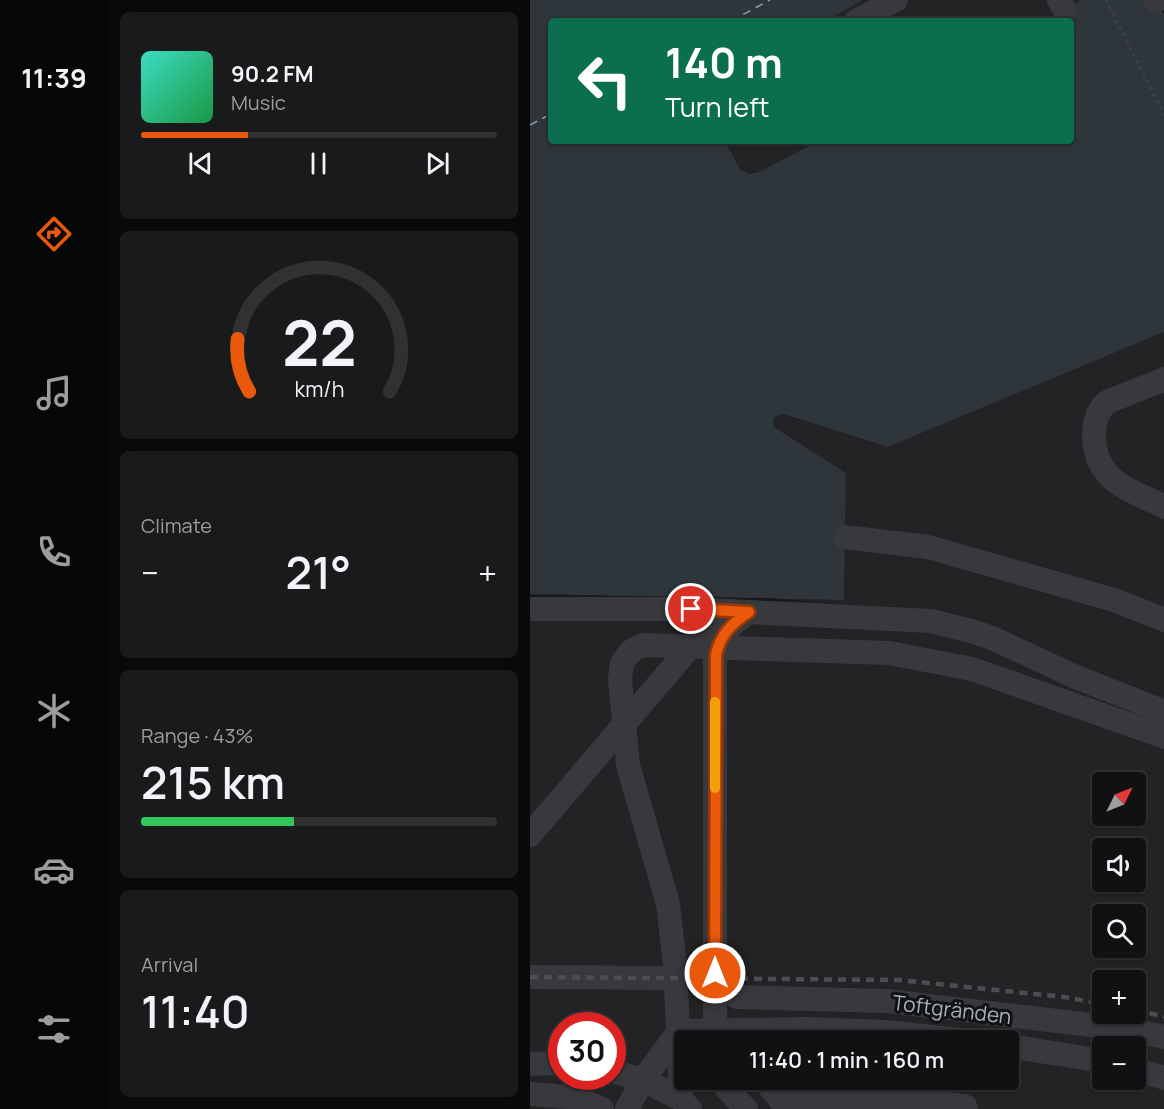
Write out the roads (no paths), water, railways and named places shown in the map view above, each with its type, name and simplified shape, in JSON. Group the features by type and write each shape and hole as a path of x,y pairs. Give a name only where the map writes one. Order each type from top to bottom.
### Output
{"street":[{"path":"862,18 896,0"},
{"path":"1164,379 1107,402 1100,408 1094,430 1097,460 1102,470 1117,483 1164,507"},
{"path":"845,537 928,547 1114,600 1164,620"},
{"path":"530,609 691,609 931,621 992,638 1076,678 1164,712"},
{"path":"530,835 685,652 720,622 749,612"},
{"path":"715,1030 716,655 718,643 732,623 749,612"},
{"path":"679,1030 668,904 628,765 620,679 622,663 631,651 643,645 889,653 972,669 1164,737"},
{"path":"530,977 675,978"},
{"name":"Toftgränden","path":"737,997 887,1001 1126,1029 1164,1037"},
{"path":"797,1030 833,1030"},
{"path":"627,1109 643,1080 674,1038"},
{"path":"1019,1048 1092,1059"},
{"path":"530,1064 548,1064"},
{"path":"1146,1073 1164,1078"},
{"path":"626,1075 643,1080 686,1104"},
{"path":"728,1090 746,1109"},
{"path":"772,1090 784,1105 833,1098 925,1101 965,1106 966,1109"},
{"path":"530,1094 577,1098 602,1109"}],"railway":[{"path":"530,977 899,980 1064,997 1092,1002"},
{"path":"1146,1012 1165,1017"}]}
